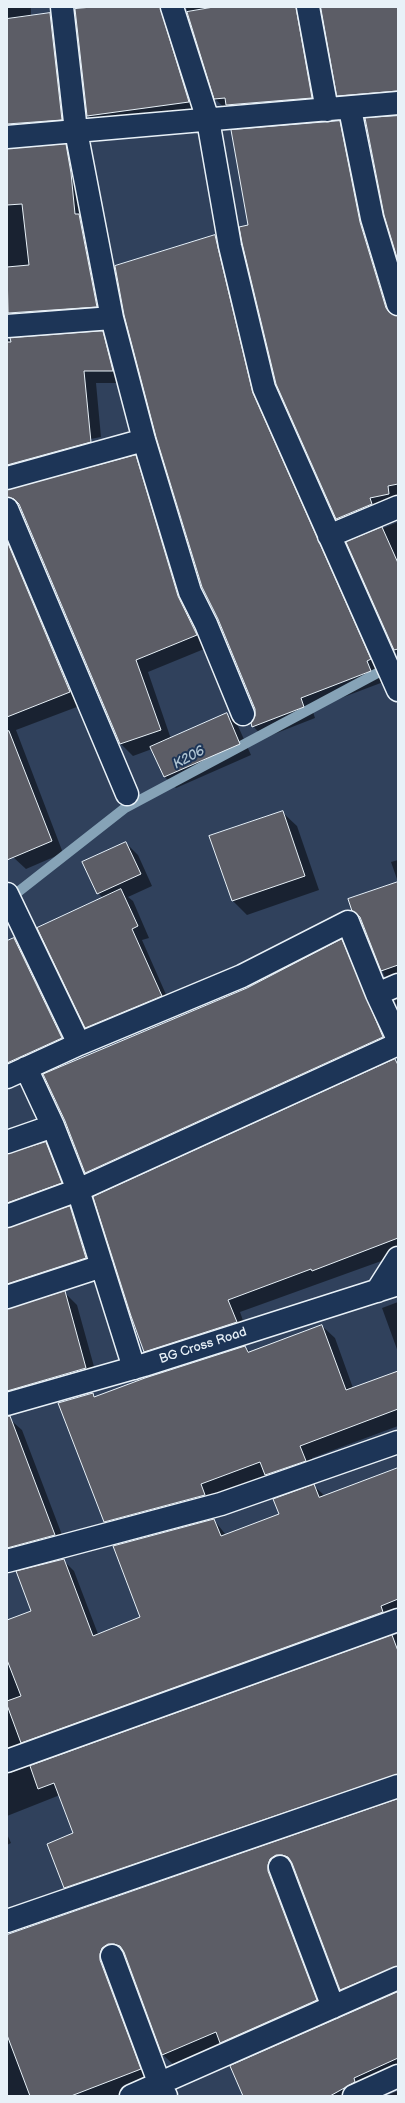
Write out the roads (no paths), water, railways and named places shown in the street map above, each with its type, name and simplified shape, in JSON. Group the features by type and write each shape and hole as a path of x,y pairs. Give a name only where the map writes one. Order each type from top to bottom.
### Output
{"street":[{"path":"62,7 76,131 112,318 144,440 190,592 206,624 243,714"},
{"path":"172,7 208,120 230,246 264,388 395,682"},
{"path":"308,7 327,110"},
{"path":"7,137 398,103"},
{"path":"350,108 372,218 398,304"},
{"path":"7,326 112,318"},
{"path":"7,478 144,440"},
{"path":"329,536 398,507"},
{"path":"7,509 128,794"},
{"path":"7,894 79,1044"},
{"path":"134,1368 78,1190 53,1126 16,1072 242,976 348,922 377,994 398,1040"},
{"path":"377,994 398,985"},
{"path":"7,1216 78,1190 398,1044"},
{"path":"7,1142 53,1126"},
{"path":"377,1291 398,1258"},
{"path":"7,1297 102,1266"},
{"name":"BG Cross Road","path":"7,1404 134,1368 398,1284"},
{"path":"7,1561 221,1504 398,1442"},
{"path":"7,1761 398,1620"},
{"path":"7,1921 398,1786"},
{"path":"280,1868 333,2007"},
{"path":"112,1956 163,2090"},
{"path":"131,2096 163,2090 333,2007 398,1978"},
{"path":"354,2096 398,2076"}],"waterway":[{"name":"K206","path":"9,899 125,808 398,662"}]}
